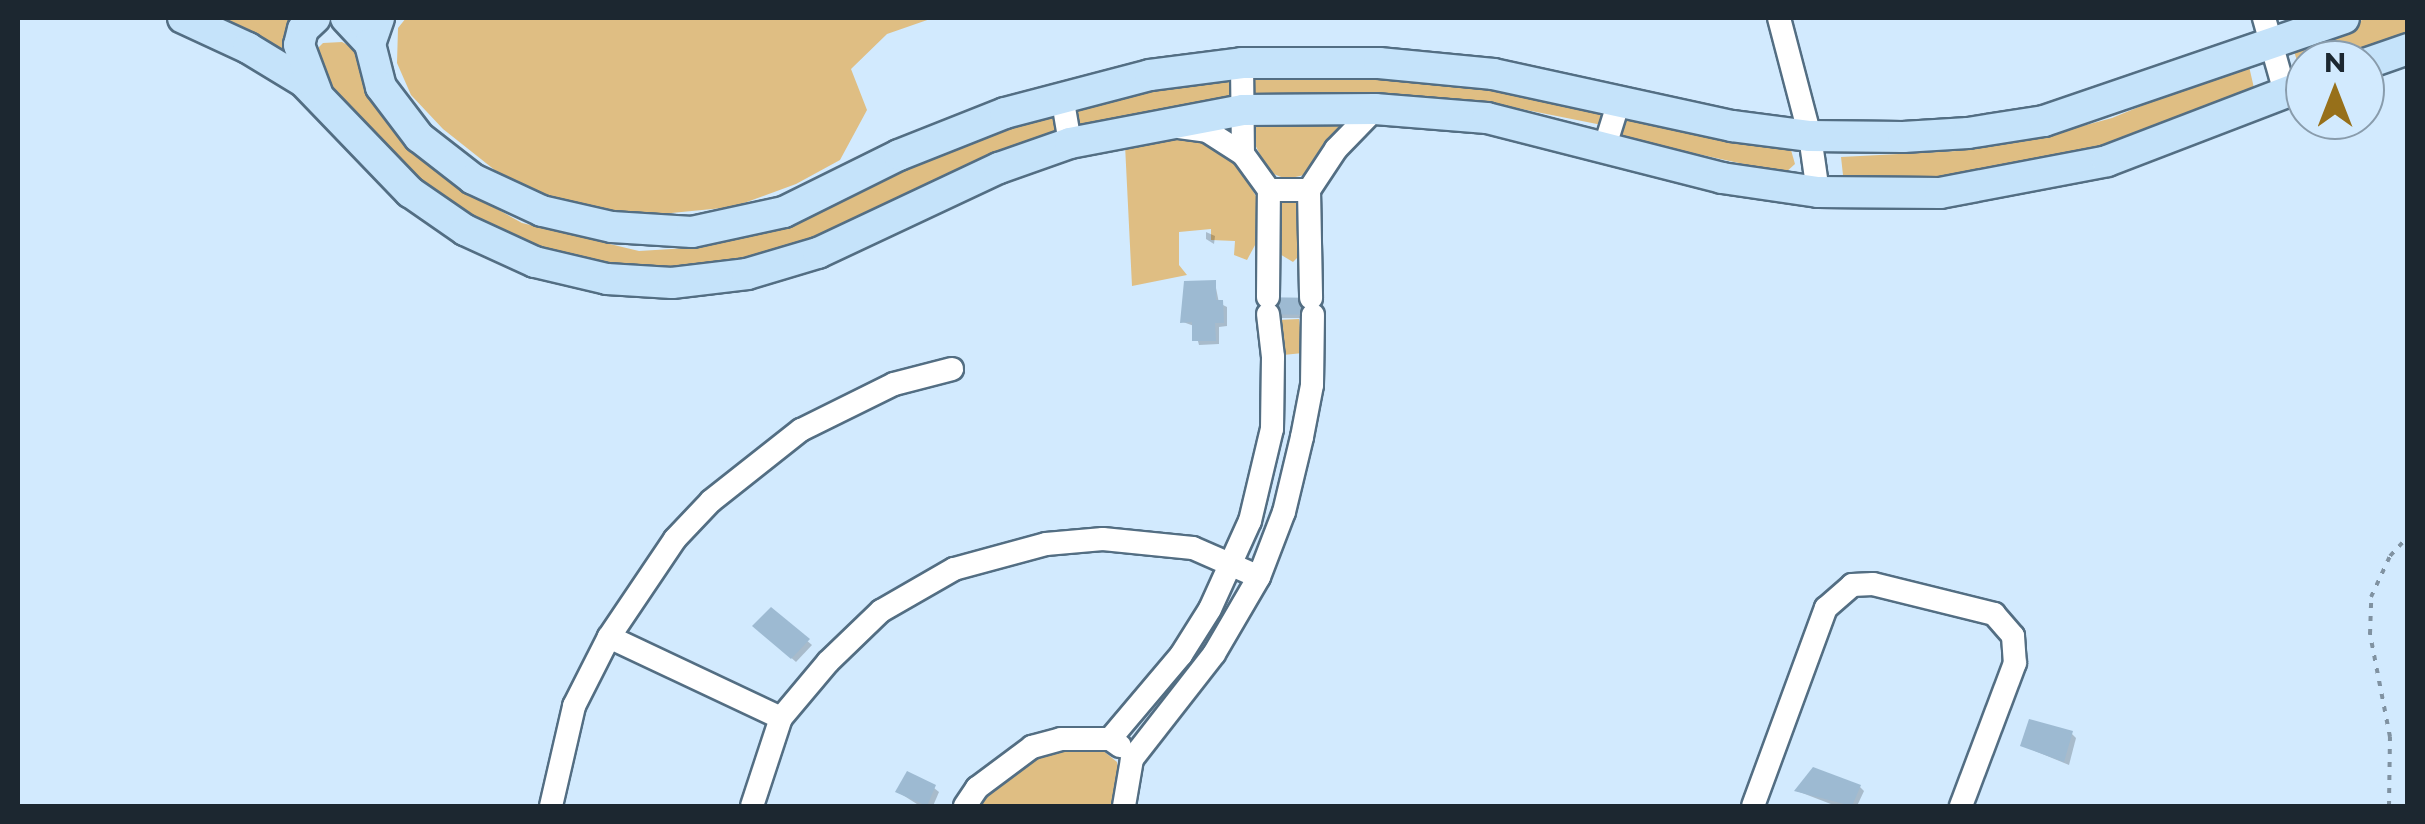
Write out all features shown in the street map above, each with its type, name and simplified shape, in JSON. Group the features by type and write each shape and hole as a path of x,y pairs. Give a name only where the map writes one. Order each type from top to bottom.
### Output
{"main road":[{"path":"183,18 248,48 318,95 410,192 465,230 534,262 607,278 672,283 747,274 818,252 998,168 1070,143 1243,110 1375,109 1487,118 1722,178 1818,192 1940,193 2010,183 2107,160 2285,92"},
{"path":"315,18 303,29 298,44 318,95"},
{"path":"346,18 374,31 381,87 392,105 419,136 473,178 542,211 641,231 692,232 767,218 822,197 899,155 1062,96 1150,74 1242,62 1379,62 1493,74 1620,98 1732,126 1810,136 1968,134 2044,121 2103,104 2267,29 2344,18"}],"street":[{"path":"1779,18 1810,136 1818,192"},
{"path":"2267,29 2285,67"},
{"path":"1242,62 1243,154"},
{"path":"1062,96 1070,143"},
{"path":"1605,146 1620,98"},
{"path":"1124,806 1132,759 1205,668 1259,577 1284,512 1305,420 1312,359 1309,190 1336,149 1375,109"},
{"path":"1110,740 1180,655 1233,562 1263,479 1272,429 1268,190 1243,154 1207,131 1161,125"},
{"path":"1268,190 1309,190"},
{"path":"1267,273 1289,266 1310,272"},
{"path":"1273,357 1294,364 1312,359"},
{"path":"551,806 574,706 608,637 674,539 765,455 843,405 894,384 952,369"},
{"path":"752,806 781,718 828,662 881,611 942,576 982,559 1046,544 1103,539 1194,548 1233,562 1259,577"},
{"path":"1753,806 1826,608 1852,585 1874,584 1994,614 2013,636 2014,663 1962,806"},
{"path":"608,637 781,718"},
{"path":"965,806 977,788 1032,747 1061,740 1110,740 1132,759"}],"path":[{"path":"2390,806 2390,738 2370,634 2371,597 2390,556 2408,538"}],"shaded area":[{"path":"201,18 305,18 304,82"},
{"path":"406,18 933,18 887,34 851,69 867,110 840,160 796,184 733,207 630,217 551,201 496,171 443,129 411,95 397,63 398,28"},
{"path":"2369,18 2407,18 2407,40 2385,46 2385,40 2298,40"},
{"path":"342,42 361,52 412,148 470,194 522,223 639,251 704,247 761,231 945,151 1048,114 1056,123 1056,140 749,268 610,271 460,222 333,110 315,51 323,43"},
{"path":"2248,62 2254,88 2244,97 2146,136 2001,173 1938,181 1844,184 1841,157 1957,151 2027,141 2112,118"},
{"path":"1393,70 1607,108 1602,125 1492,103 1485,109 1247,102 1249,78"},
{"path":"1232,74 1234,105 1081,132 1076,103"},
{"path":"1630,110 1789,143 1795,164 1785,173 1620,137"},
{"path":"1342,124 1343,134 1309,174 1286,179 1269,172 1249,133 1257,126"},
{"path":"1164,137 1200,141 1239,167 1257,198 1261,234 1247,260 1234,255 1235,241 1211,240 1211,229 1179,232 1179,265 1187,275 1132,286 1125,145"},
{"path":"1285,196 1296,201 1298,257 1293,262 1278,253 1278,202"},
{"path":"1299,319 1303,353 1283,355 1278,320"},
{"path":"1096,745 1117,762 1121,786 1112,806 974,806 1019,765 1064,748"}],"building":[{"path":"1216,280 1216,300 1223,300 1224,323 1215,323 1216,341 1192,341 1192,322 1180,323 1184,281"},
{"path":"1259,297 1322,298 1321,315 1259,314"},
{"path":"771,607 810,639 791,659 752,626"},
{"path":"2029,719 2073,731 2064,762 2020,746"},
{"path":"1813,767 1861,785 1852,806 1794,791"},
{"path":"907,771 936,785 927,806 895,792"}]}
